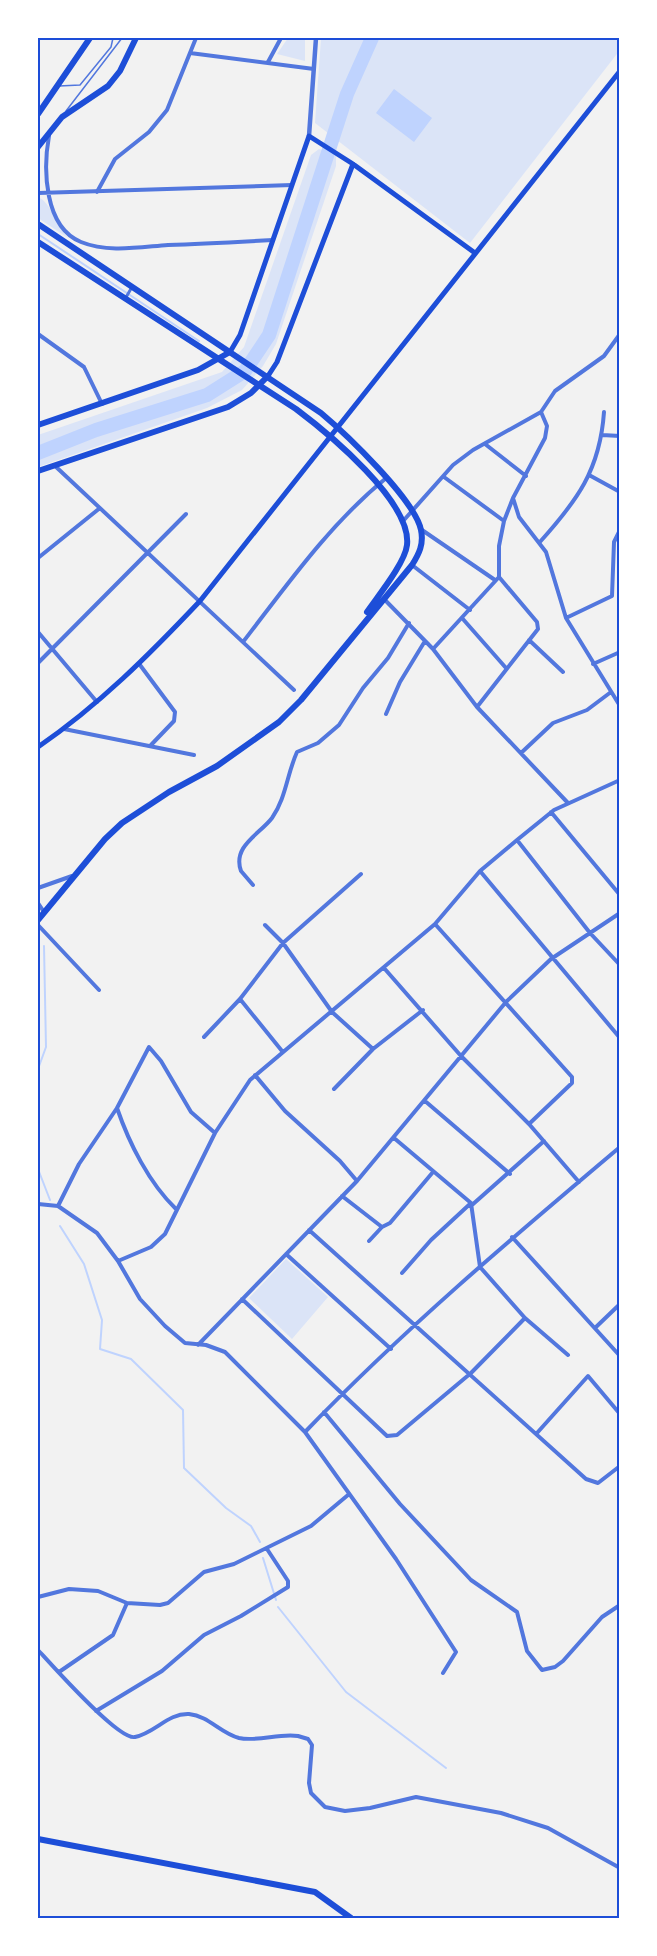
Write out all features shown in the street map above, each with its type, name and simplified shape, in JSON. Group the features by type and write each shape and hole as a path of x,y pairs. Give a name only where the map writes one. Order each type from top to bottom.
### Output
{"main road":[{"path":"38,114 90,38"},
{"path":"38,147 62,117 108,86 120,72 136,38"},
{"path":"38,747 98,702 140,665 200,602 620,71"},
{"path":"38,425 198,370 232,353 309,136 475,253"},
{"path":"38,471 228,407 267,375 277,362 353,165"},
{"path":"38,224 267,375 337,427 412,512 421,530 420,552 412,565 381,596 301,700 279,722 217,766 169,792 122,823 72,876 38,920"},
{"path":"39,243 258,383 331,436 378,485 404,520 407,546 381,596"},
{"path":"38,1839 315,1893 351,1918"}],"street":[{"path":"97,193 115,159 149,132 167,110 196,38"},
{"path":"268,62 281,38"},
{"path":"309,136 316,38"},
{"path":"190,53 314,69"},
{"path":"49,132 44,161 47,191 60,223 69,234 80,241 95,246 122,248 273,240"},
{"path":"38,193 47,191 97,193 292,185"},
{"path":"125,298 132,287"},
{"path":"38,334 84,367 102,404"},
{"path":"404,520 453,465 541,412 555,391 604,356 620,334"},
{"path":"433,649 497,579 499,546 504,521 513,498 545,438 546,426 541,412"},
{"path":"539,543 570,509 589,476 602,435 604,412"},
{"path":"602,435 620,436"},
{"path":"485,444 526,476"},
{"path":"54,465 294,690"},
{"path":"589,476 620,492"},
{"path":"444,477 504,521"},
{"path":"243,642 320,544 385,479"},
{"path":"513,498 519,517 539,543 553,568 567,618 592,664 620,706"},
{"path":"38,558 100,508"},
{"path":"38,663 149,554 186,514"},
{"path":"421,530 497,579 537,622 538,629 477,707"},
{"path":"567,618 612,596 614,542 620,530"},
{"path":"412,565 470,610"},
{"path":"381,596 409,622 433,649 477,707 568,803"},
{"path":"462,618 506,668"},
{"path":"253,885 241,871 241,855 245,844 271,819 276,811 284,794 297,752 318,743 339,725 363,688 388,658 409,622"},
{"path":"38,632 98,702"},
{"path":"529,640 563,672"},
{"path":"386,714 400,682 425,641"},
{"path":"592,664 620,652"},
{"path":"140,665 175,712 174,721 151,745"},
{"path":"521,753 553,723 587,710 611,692"},
{"path":"64,729 194,755"},
{"path":"118,1261 159,1241 215,1133 243,1088 255,1076 435,924 480,871 551,812 620,780"},
{"path":"551,812 620,895"},
{"path":"517,840 590,933 620,965"},
{"path":"480,871 551,959 620,1038"},
{"path":"204,1037 240,999 283,943 361,874"},
{"path":"38,888 72,876"},
{"path":"38,903 44,912"},
{"path":"197,1345 357,1181 506,1002 551,959 620,913"},
{"path":"435,924 573,1080 529,1124"},
{"path":"38,925 99,990"},
{"path":"265,926 283,943 332,1012 373,1049"},
{"path":"384,968 461,1056 529,1124 579,1182"},
{"path":"240,999 282,1051"},
{"path":"334,1089 373,1049 423,1010"},
{"path":"58,1206 80,1164 117,1108 149,1047 162,1061 191,1112 215,1133"},
{"path":"255,1076 285,1111 340,1161 357,1181"},
{"path":"425,1101 510,1174"},
{"path":"117,1108 125,1130 158,1189 176,1209"},
{"path":"393,1138 472,1204 480,1268 525,1318 568,1355"},
{"path":"402,1273 431,1240 510,1174 544,1141"},
{"path":"305,1432 341,1395 512,1237 620,1147"},
{"path":"369,1241 382,1227 390,1223 433,1172"},
{"path":"342,1196 376,1225 382,1227"},
{"path":"38,1204 58,1206 97,1233 118,1261 140,1299 165,1326 185,1343 207,1345 225,1352 305,1432 396,1560 456,1653 443,1673"},
{"path":"309,1230 592,1483 604,1480 620,1466"},
{"path":"512,1237 620,1356"},
{"path":"286,1254 391,1348"},
{"path":"242,1299 387,1436 397,1435 471,1373 525,1318"},
{"path":"596,1327 620,1304"},
{"path":"537,1433 588,1376 620,1414"},
{"path":"324,1413 400,1504 471,1580 518,1612 527,1651 542,1670 555,1667 563,1661 602,1617 620,1605"},
{"path":"38,1597 69,1589 98,1591 127,1603 160,1605 168,1603 204,1572 234,1563 267,1549 311,1526 348,1495"},
{"path":"96,1711 162,1671 204,1635 241,1616 288,1587 288,1581 267,1549"},
{"path":"59,1671 113,1635 127,1603"},
{"path":"38,1650 96,1711 130,1738 147,1733 172,1718 188,1714 204,1718 237,1737 298,1736 308,1739 312,1745 309,1783 311,1793 325,1807 353,1810 416,1797 501,1812 549,1828 620,1868"}],"lane":[{"path":"56,85 80,85 111,47 113,38"},
{"path":"62,117 122,38"}],"shaded area":[{"path":"288,38 305,38 305,61 277,54"},
{"path":"321,38 619,38 620,50 470,243 315,123"},
{"path":"319,149 336,156 336,166 276,344 263,366 242,390 207,408 38,467 38,435 222,372 244,347 311,155"},
{"path":"38,197 47,204 68,238 38,218"},
{"path":"286,1259 328,1297 292,1339 249,1298"}],"water":[{"path":"394,89 432,118 414,142 376,113"}],"waterway":[{"path":"38,453 96,430 207,395 245,371 269,335 347,94 372,38"},
{"path":"38,234 199,341"},
{"path":"38,1069 46,1047 44,946"},
{"path":"38,1169 50,1200"},
{"path":"60,1226 84,1264 102,1320 100,1349 131,1359 183,1410 184,1468 226,1508 251,1526 260,1542"},
{"path":"263,1558 276,1600"},
{"path":"278,1607 346,1692 446,1768"}]}
